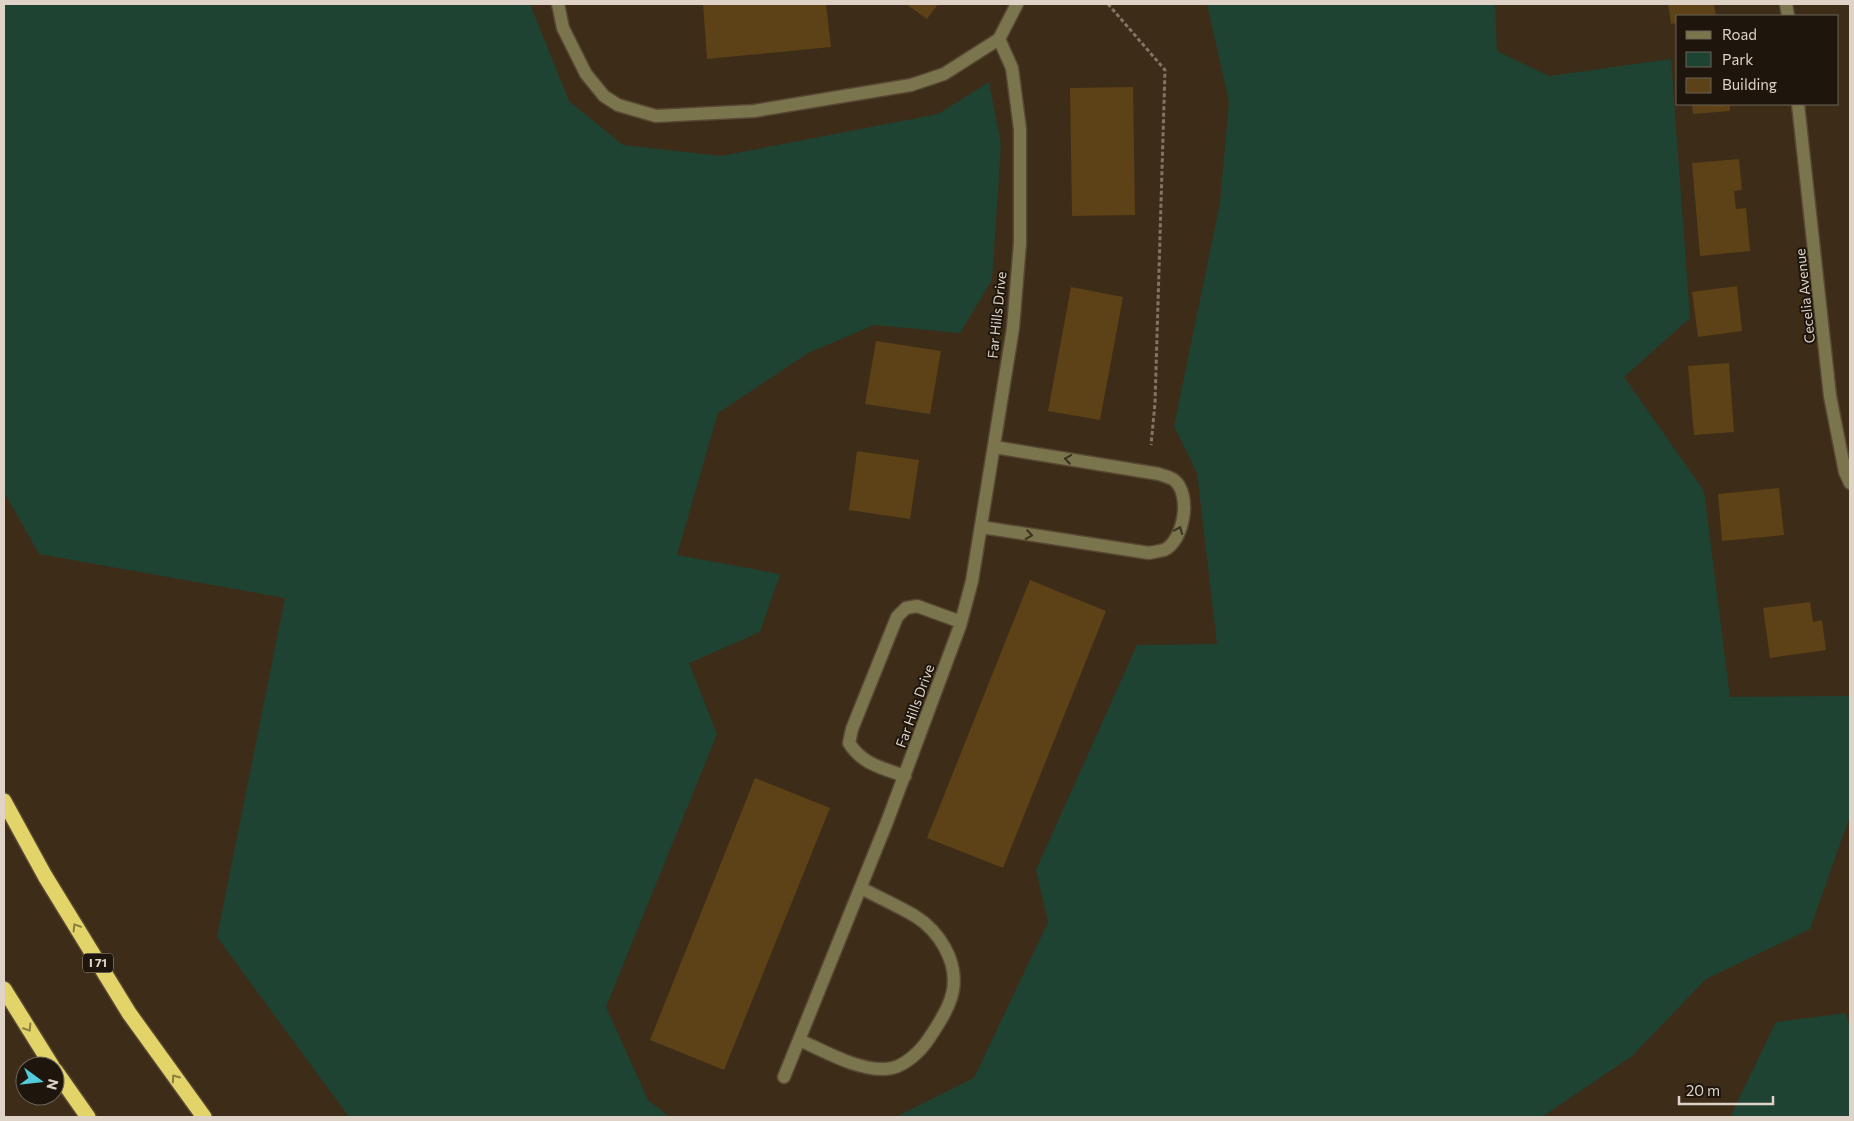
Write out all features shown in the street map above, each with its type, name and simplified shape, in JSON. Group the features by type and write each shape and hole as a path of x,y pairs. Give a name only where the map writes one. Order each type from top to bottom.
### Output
{"highway":[{"name":"I 71","path":"4,801 44,876 129,1013 204,1117"},
{"path":"4,989 46,1056"},
{"path":"65,1084 88,1117"}],"street":[{"path":"558,4 563,28 582,67 604,96 618,104 656,116 754,111 911,85 944,74 999,39 1016,4"},
{"name":"Far Hills Drive","path":"784,1077 905,776 961,622 972,581 1013,328 1020,243 1020,130 1012,68 999,39"},
{"name":"Cecelia Avenue","path":"1798,105 1830,396 1845,472 1850,483"},
{"path":"980,527 1149,553 1166,549 1178,534 1184,513 1183,495 1175,481 1160,474 994,447"},
{"path":"905,776 869,763 856,754 849,742 852,729 897,617 906,608 917,606 961,622"},
{"path":"799,1040 867,1068 887,1070 905,1063 924,1046 943,1018 953,992 954,974 947,952 939,938 916,916 860,888"}],"path":[{"path":"1108,4 1165,70 1155,403 1151,445"}],"green space":[{"path":"4,4 530,4 569,101 623,145 721,156 938,114 989,82 1001,145 992,280 960,333 874,325 808,353 718,413 677,555 780,574 760,632 689,663 717,734 606,1007 648,1100 670,1117 349,1117 217,937 285,598 39,554 4,492"},
{"path":"1207,4 1495,4 1497,51 1549,76 1671,59 1690,318 1624,377 1704,491 1730,697 1850,696 1850,816 1810,929 1706,979 1632,1056 1542,1117 896,1117 974,1078 1048,922 1036,870 1137,645 1217,644 1197,473 1174,426 1220,203 1229,102"},
{"path":"1846,1013 1850,1028 1850,1117 1730,1117 1776,1022"}],"building":[{"path":"703,4 826,4 831,47 707,59"},
{"path":"906,4 938,4 927,19"},
{"path":"1668,4 1714,4 1716,15 1676,15 1676,23 1671,24"},
{"path":"1133,87 1135,215 1072,216 1070,88"},
{"path":"1692,105 1730,105 1730,111 1693,114"},
{"path":"1739,159 1742,190 1734,191 1736,209 1746,208 1750,251 1700,256 1692,163"},
{"path":"1737,286 1742,331 1698,337 1692,292"},
{"path":"1071,287 1123,297 1100,420 1048,411"},
{"path":"876,341 941,351 930,414 865,404"},
{"path":"1729,363 1734,432 1694,435 1688,366"},
{"path":"857,451 919,460 910,519 849,510"},
{"path":"1779,488 1784,535 1722,541 1718,494"},
{"path":"1030,580 1106,611 1003,868 927,838"},
{"path":"1810,602 1813,622 1822,620 1826,650 1770,658 1763,608"},
{"path":"755,778 830,808 724,1070 650,1040"}]}
